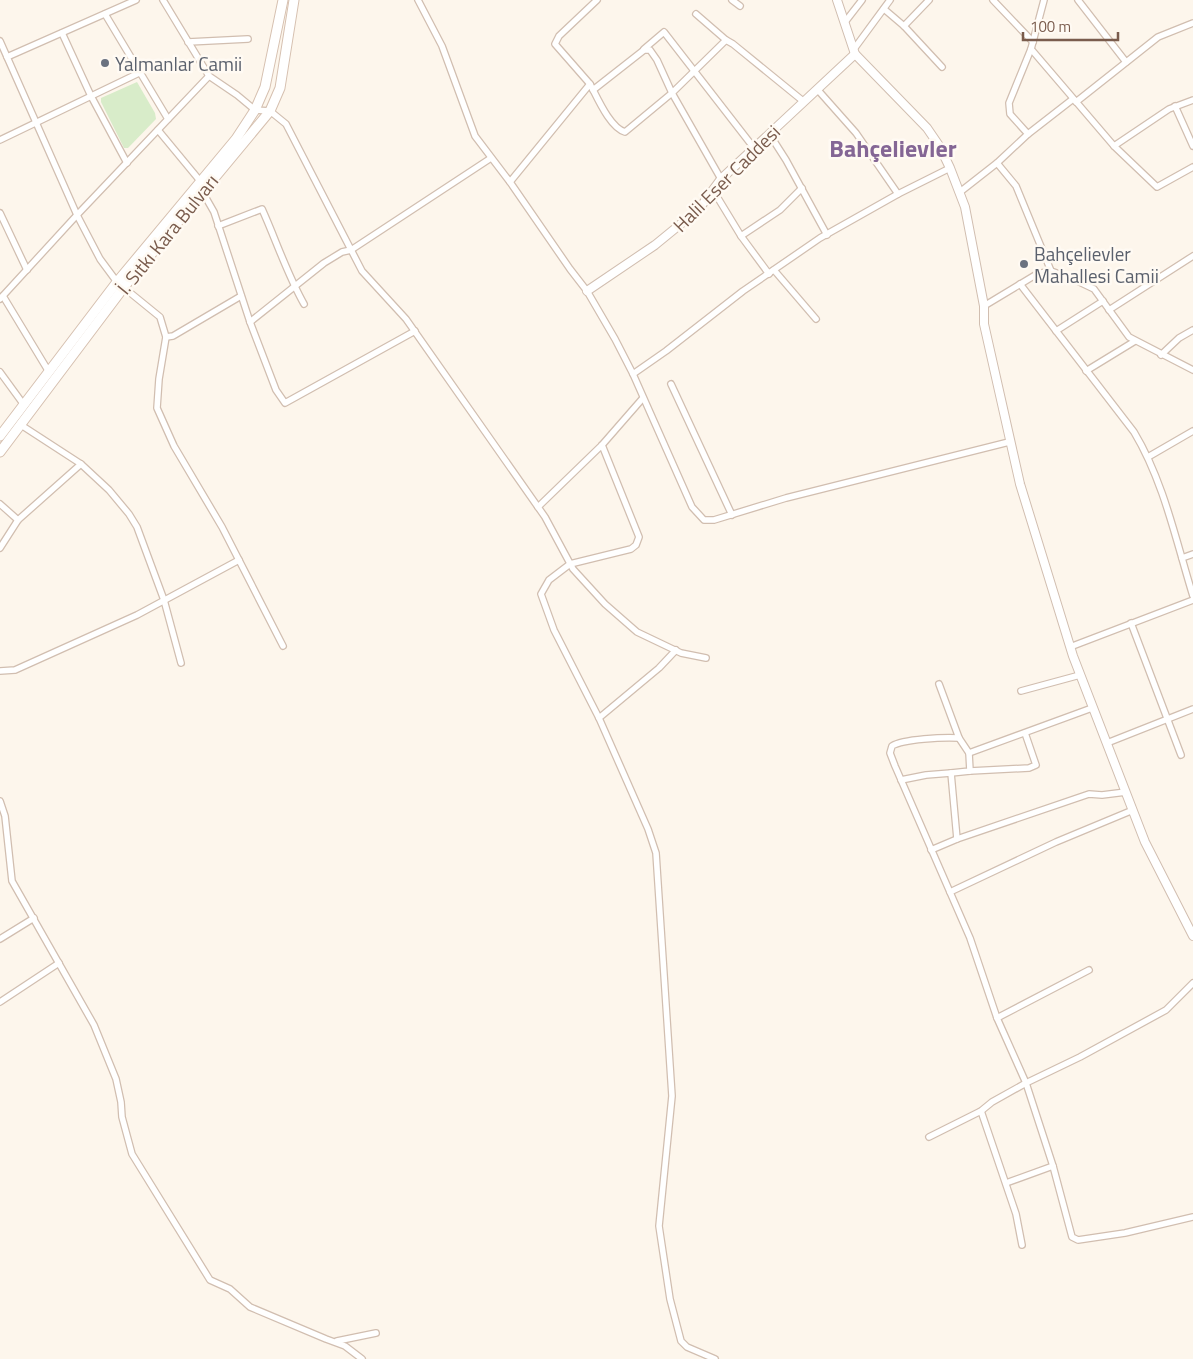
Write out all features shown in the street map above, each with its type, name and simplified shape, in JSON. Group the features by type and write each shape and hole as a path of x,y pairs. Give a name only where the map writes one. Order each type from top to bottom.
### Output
{"main road":[{"name":"İ. Sıtkı Kara Bulvarı","path":"0,436 49,372 201,186 255,110 265,87 283,0"},
{"name":"İ. Sıtkı Kara Bulvarı","path":"201,186 270,111 280,88 294,0"},
{"name":"İ. Sıtkı Kara Bulvarı","path":"0,452 120,284"}],"street":[{"path":"7,57 136,0"},
{"path":"163,0 209,76 255,110 270,111 286,124 362,271 415,331 538,507 570,564 605,604 637,632 676,650 706,658"},
{"path":"418,0 442,46 475,136 587,291 633,374 692,507 704,520 714,520 786,498 1009,442"},
{"path":"597,0 558,36 555,44 590,84 612,124 625,132 672,93 726,40"},
{"path":"732,0 740,6"},
{"path":"837,0 855,51 927,128 940,147 960,192 965,207 984,306 984,324 1009,442 1070,647 1145,842 1193,936"},
{"path":"845,22 862,0"},
{"path":"855,51 890,0"},
{"path":"904,26 929,0"},
{"path":"992,0 1114,146 1158,187 1193,166"},
{"path":"1028,134 1010,114 1009,103 1032,46 1044,0"},
{"path":"1078,0 1126,62"},
{"path":"884,9 904,26 942,66"},
{"path":"105,14 168,119"},
{"path":"696,14 804,101"},
{"path":"960,192 997,163 1028,134 1075,101 1158,36 1193,23"},
{"path":"594,90 664,32 754,148"},
{"path":"62,33 91,96 126,163"},
{"path":"188,42 248,39"},
{"path":"0,41 77,215 100,259 120,284 160,317 166,337 158,379 157,408 174,446 222,527 283,646"},
{"path":"644,50 650,50 657,60 672,93 721,179"},
{"name":"Halil Eser Caddesi","path":"587,291 655,245 699,209 721,179 770,135 855,51"},
{"path":"0,140 139,72"},
{"path":"49,372 2,298 77,215 209,76"},
{"path":"510,182 590,84"},
{"path":"817,89 856,133 898,194"},
{"path":"1114,146 1175,106 1193,100"},
{"path":"1175,106 1193,146"},
{"path":"158,130 201,186 214,212 250,322 276,390 285,403 415,331"},
{"path":"770,135 828,235"},
{"path":"250,322 342,252 351,250 492,158"},
{"path":"997,163 1016,186 1051,271"},
{"path":"633,374 666,352 743,291 820,238 898,194 950,168"},
{"path":"741,236 780,210 802,188"},
{"path":"713,190 741,236 816,319"},
{"path":"218,226 262,209 294,287 304,304"},
{"path":"0,213 27,270"},
{"path":"1109,310 1193,256"},
{"path":"984,306 1037,274 1051,271 1073,278 1094,289 1129,337 1193,370"},
{"path":"1020,284 1134,432 1148,456 1156,474 1193,598 1070,647"},
{"path":"166,337 173,336 241,296"},
{"path":"1056,331 1103,301"},
{"path":"1161,355 1179,338 1193,330"},
{"path":"1086,371 1135,341"},
{"path":"0,372 24,404"},
{"path":"671,384 732,515"},
{"path":"538,507 602,445 643,398"},
{"path":"20,425 81,464 109,490 137,527 164,600 181,663"},
{"path":"1148,456 1193,431"},
{"path":"602,445 639,537 636,545 631,549 570,564 549,580 541,594 554,630 598,718 648,829 656,853 672,1096 659,1226 670,1298 681,1342 687,1347 715,1359"},
{"path":"0,548 18,520 81,464"},
{"path":"0,504 18,520"},
{"path":"1182,558 1193,554"},
{"path":"0,671 15,670 137,615 239,560"},
{"path":"1131,623 1181,755"},
{"path":"598,718 659,668 676,650"},
{"path":"1021,691 1080,675"},
{"path":"939,684 959,738 969,753 970,771"},
{"path":"969,753 1092,708"},
{"path":"1107,743 1193,709"},
{"path":"901,780 926,775 1029,768 1036,765 1025,733"},
{"path":"959,738 900,742 892,746 890,753 970,938 997,1018 1026,1083 1053,1166 1072,1237 1078,1240 1125,1233 1193,1217"},
{"path":"952,773 958,839"},
{"path":"931,850 1089,794 1102,795 1126,792"},
{"path":"0,801 5,816 12,881 94,1025 116,1079 122,1117 132,1154 210,1280 230,1289 250,1307 345,1346 362,1359"},
{"path":"950,892 1056,842 1133,810"},
{"path":"0,940 34,918"},
{"path":"0,1002 59,963"},
{"path":"997,1018 1089,970"},
{"path":"929,1137 981,1111 992,1102 1026,1083 1080,1057 1166,1010 1193,983"},
{"path":"981,1111 1016,1214 1022,1244"},
{"path":"1006,1183 1053,1166"},
{"path":"335,1342 376,1333"}],"green space":[{"path":"137,82 155,113 156,119 128,148 124,148 101,102 101,98"}],"place":[{"name":"Yalmanlar Camii","path":"105,63"},
{"name":"Bahçelievler Mahallesi Camii","path":"1024,264"}],"district":[{"name":"Bahçelievler","path":"893,148"}]}
